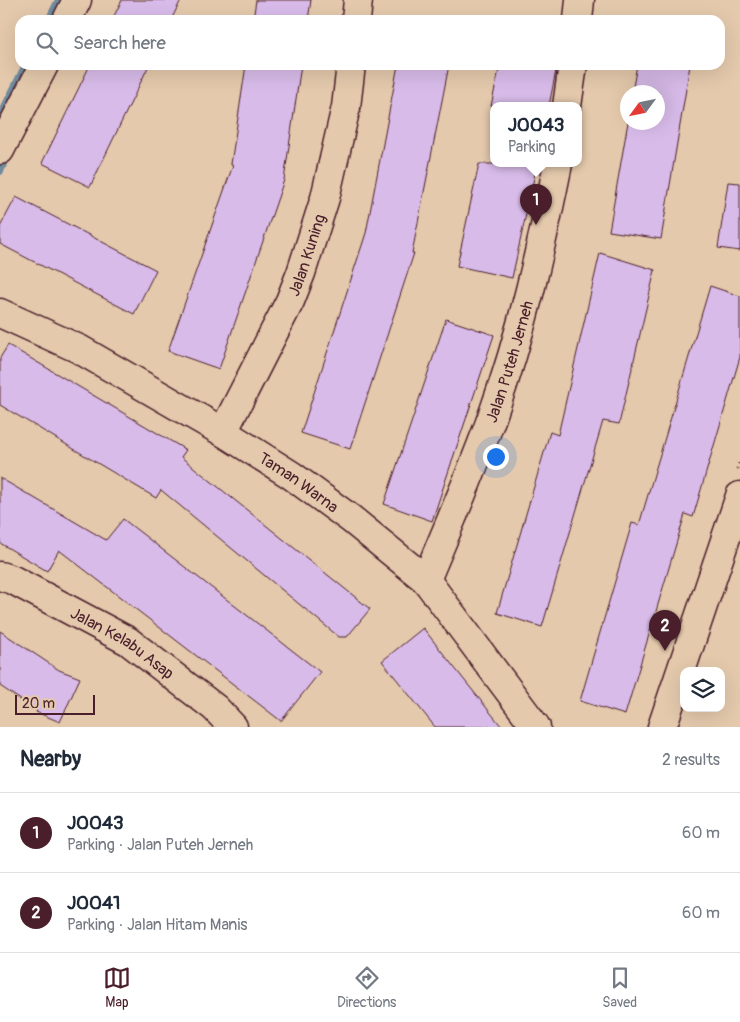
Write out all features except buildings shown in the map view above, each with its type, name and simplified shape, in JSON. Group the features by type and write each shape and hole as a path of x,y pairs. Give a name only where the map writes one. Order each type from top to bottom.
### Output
{"street":[{"path":"69,15 77,0"},
{"path":"356,15 358,0"},
{"path":"578,15 580,0"},
{"path":"0,150 41,70"},
{"name":"Jalan Kuning","path":"223,432 290,301 306,256 325,198 346,106 350,70"},
{"path":"568,102 572,70"},
{"name":"Jalan Puteh Jerneh","path":"426,580 480,450 514,350 534,276 557,167"},
{"name":"Taman Warna","path":"0,313 79,349 223,432 291,475 352,519 426,580 536,727"},
{"path":"662,727 740,496"},
{"name":"Jalan Kelabu Asap","path":"0,576 13,580 128,641 215,708 233,727"}],"waterway":[{"path":"52,15 59,0"},
{"path":"0,117 24,70"},
{"path":"0,171 9,153"}],"place":[{"name":"J0043","path":"536,225"},
{"name":"J0041","path":"665,651"}]}
